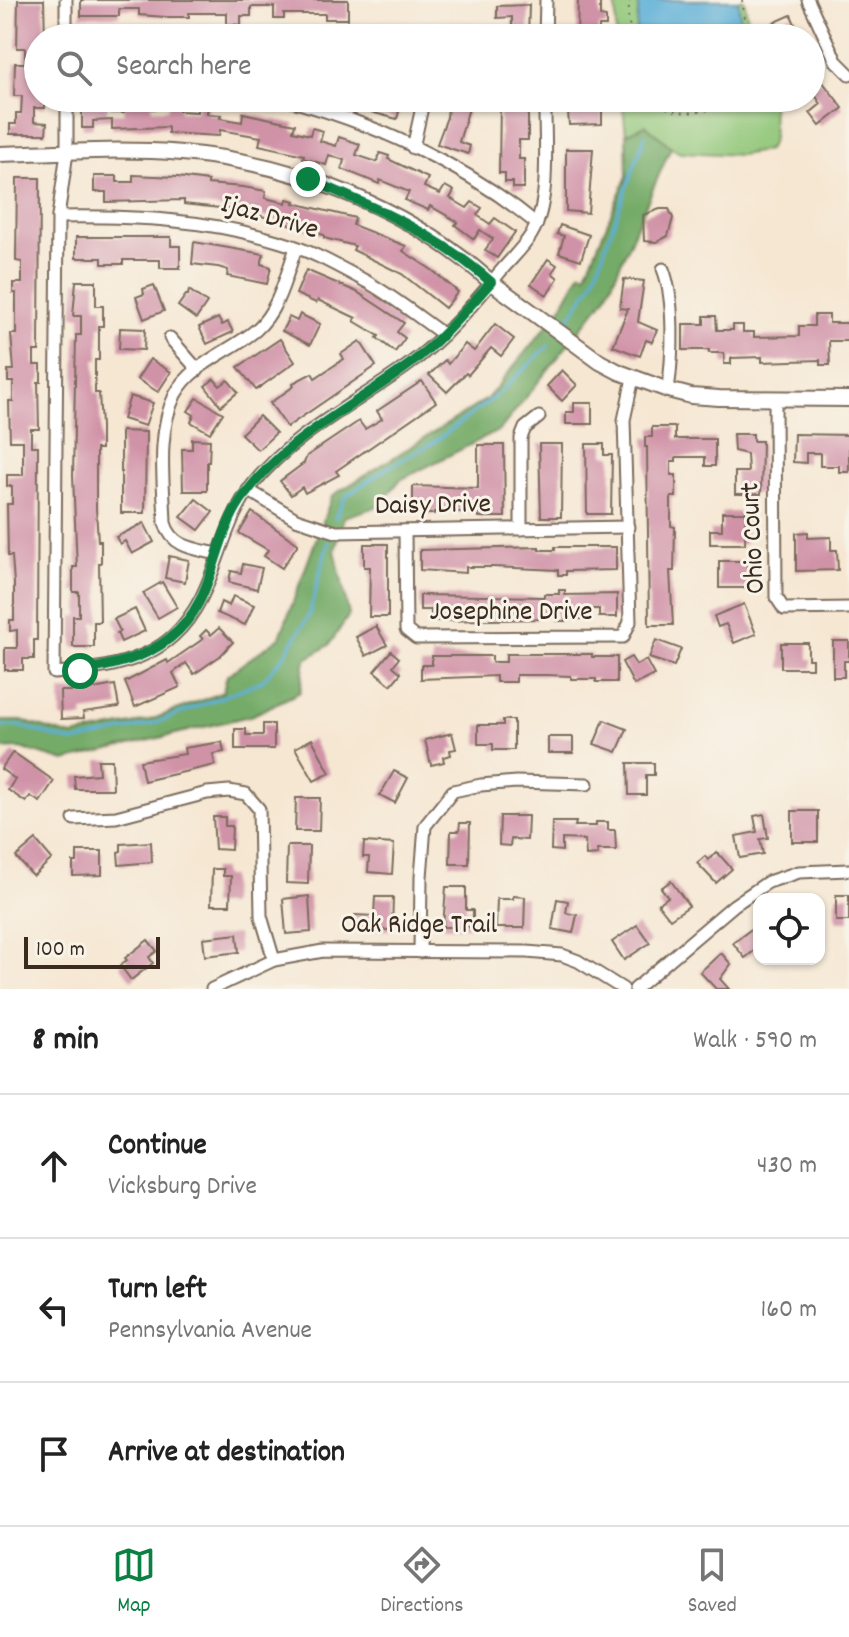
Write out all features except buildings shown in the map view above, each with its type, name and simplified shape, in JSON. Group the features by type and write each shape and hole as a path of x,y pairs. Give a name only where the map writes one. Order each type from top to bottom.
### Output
{"street":[{"path":"66,0 66,24"},
{"path":"545,24 546,0"},
{"path":"808,0 819,24"},
{"path":"825,37 836,61 849,74"},
{"path":"67,112 67,152 58,217 54,673 122,663 170,638 198,606 226,529 248,490 271,463 291,445 409,365 444,335 491,282 537,224 542,208 545,112"},
{"path":"325,112 363,124 413,148 483,185 537,224"},
{"path":"413,148 421,112"},
{"path":"0,154 132,150 183,153 233,159 308,179 401,220 475,268 600,362 633,378 668,390 700,396 849,399"},
{"name":"Ijaz Drive","path":"58,217 140,216 176,220 229,229 296,248 372,285 444,335"},
{"path":"218,554 182,546 167,532 163,432 176,394 198,370 257,330 268,316 296,248"},
{"path":"663,269 669,284 671,371 668,390"},
{"path":"170,338 198,370"},
{"path":"628,527 624,420 633,378"},
{"name":"Ohio Court","path":"775,399 776,597 784,609 849,608"},
{"path":"521,529 521,438 525,428 539,417"},
{"name":"Daisy Drive","path":"248,490 296,519 336,532 628,527"},
{"name":"Josephine Drive","path":"405,531 406,630 416,638 623,637 630,622 628,527"},
{"path":"420,952 425,826 453,791 516,782 587,784"},
{"path":"74,819 116,817 207,793 229,791 246,794 259,809 261,916 274,960"},
{"path":"635,989 734,905 768,882 799,872 849,870"},
{"name":"Oak Ridge Trail","path":"212,989 274,960 323,951 527,952 562,955 578,961 623,989"}],"path":[{"path":"629,24 630,0"},
{"path":"742,0 746,24"}],"green space":[{"path":"616,0 744,0 749,24 616,24"},
{"path":"624,112 772,112 773,138 768,150 740,155 680,152 646,125 626,134"},
{"path":"646,125 671,147 606,297 500,430 400,480 379,506 344,517 335,550 349,615 329,645 305,660 300,692 253,715 65,761 20,748 0,749 0,721 22,721 72,736 148,721 223,692 227,675 280,637 332,496 487,399 559,311 581,272 586,274 627,176 626,134"}],"water":[{"path":"639,0 738,0 741,24 637,24"}],"waterway":[{"path":"567,321 593,282 645,135"},
{"path":"335,518 346,496 387,468 433,443 497,395 548,346"},
{"path":"0,726 20,726 73,742 153,724 262,681 284,656 309,615 328,542"}],"route":[{"path":"80,671 122,663 148,652 187,622 207,588 226,529 239,503 271,463 291,445 409,365 444,335 491,282 475,268 401,220 308,179"}]}
